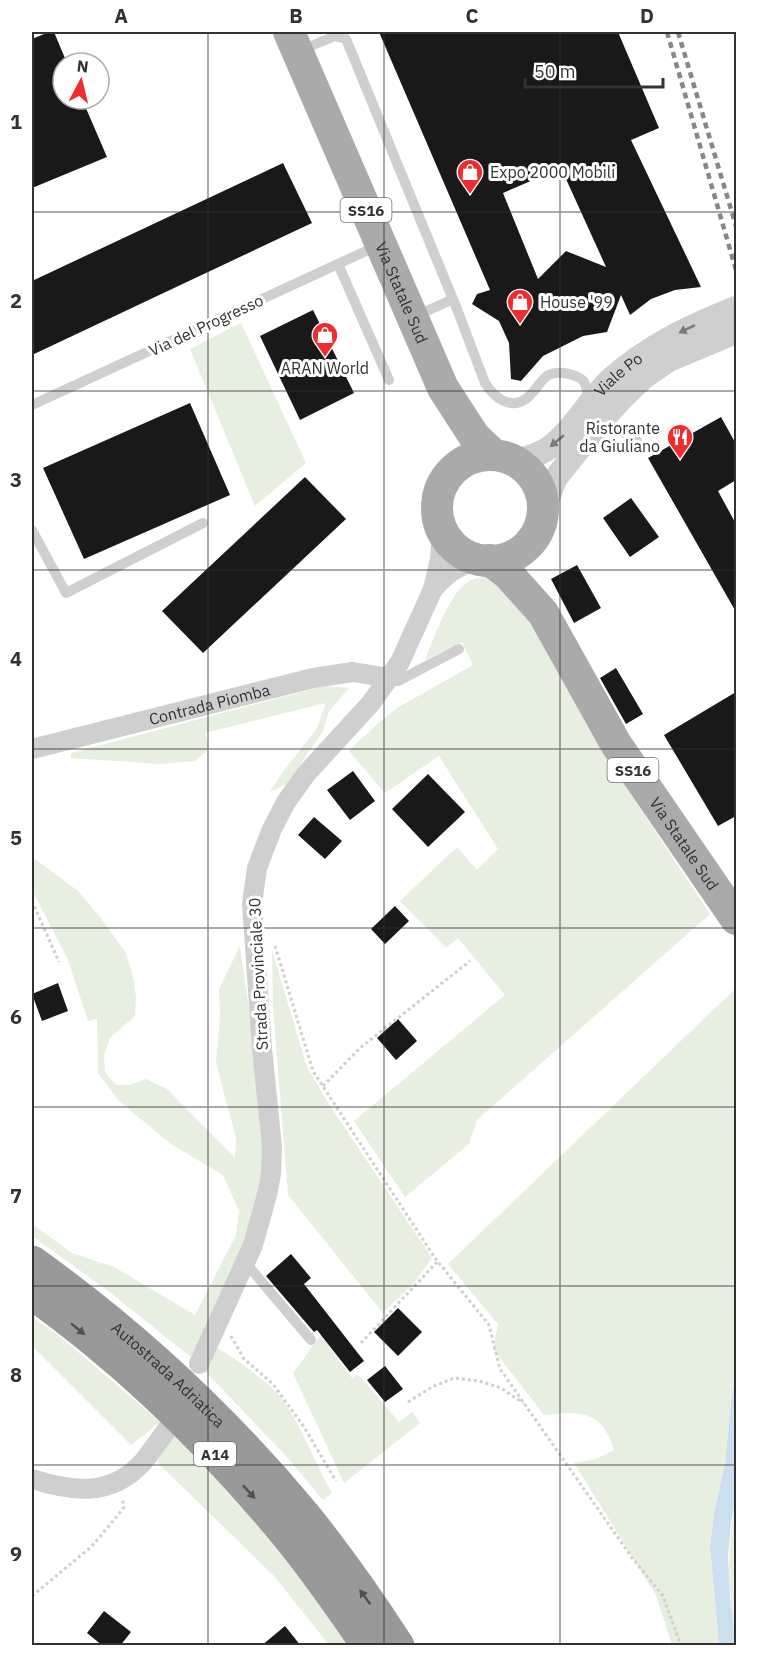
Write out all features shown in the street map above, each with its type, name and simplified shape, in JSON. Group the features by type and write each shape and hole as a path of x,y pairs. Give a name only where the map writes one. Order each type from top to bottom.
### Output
{"highway":[{"name":"Autostrada Adriatica","path":"32,1262 155,1361 218,1421 304,1516 344,1568 398,1646"},
{"name":"Autostrada Adriatica","path":"32,1293 120,1364 201,1439 288,1535 368,1646"}],"main road":[{"name":"Via Statale Sud","path":"293,41 443,388"},
{"name":"SS16","path":"443,388 474,436 505,458 528,470 536,483 542,497 533,579 543,613"},
{"name":"SS16","path":"443,388 451,436 450,453 437,502 442,531 458,550 486,560 508,574 543,613"},
{"path":"441,488 447,476 462,463 481,456 505,458"},
{"path":"486,560 503,559 515,554 526,546 538,524"},
{"name":"Via Statale Sud","path":"543,613 616,744 736,919"}],"street":[{"name":"Viale Po","path":"538,524 555,479 598,409 609,382 642,354 683,330 736,308"},
{"name":"Viale Po","path":"505,458 531,457 548,449 598,409 624,396 643,378 669,360 736,332"},
{"name":"Strada Provinciale 30","path":"199,1364 253,1245 268,1191 272,1147 262,1048 252,904 257,868 272,829 286,802 306,774 371,703 400,662 433,589 440,559 442,531"},
{"name":"Strada Provinciale 30","path":"433,589 443,578 460,566 486,560"},
{"name":"Contrada Piomba","path":"32,749 313,678 353,672 390,678"},
{"path":"32,1479 79,1489 108,1486 119,1482 142,1462 168,1428"}],"lane":[{"path":"293,41 335,36 346,39 453,299 485,383 498,400 516,403 528,398 550,374 563,373 580,377 585,381 598,409 615,427 637,441"},
{"name":"Via del Progresso","path":"32,405 381,244"},
{"path":"338,264 389,380"},
{"path":"413,317 453,299"},
{"path":"32,530 66,593 203,523"},
{"path":"390,678 398,681 459,649"},
{"path":"245,1262 311,1340"}],"path":[{"path":"32,901 59,962"},
{"path":"254,938 275,945 313,1071 322,1086 438,1261 489,1325 500,1369 633,1559 663,1596 681,1646"},
{"path":"322,1086 360,1048 470,960"},
{"path":"361,1342 438,1261"},
{"path":"220,1320 244,1359 273,1384 304,1427 336,1481"},
{"path":"408,1402 432,1386 454,1378 479,1381 501,1388 525,1404"},
{"path":"32,1596 91,1546 124,1507 119,1482"}],"green space":[{"path":"241,323 306,463 255,506 190,349"},
{"path":"492,576 512,587 558,673 628,790 710,914 477,1120 469,1144 405,1197 354,1121 505,995 458,938 446,948 400,901 457,847 477,870 498,849 439,756 385,793 349,751 397,708 473,665 462,642 425,660 442,619 459,590 471,580"},
{"path":"324,686 349,688 329,711 323,731 287,784 270,792 317,728 326,703 205,733 209,749 195,761 160,764 71,758 71,753"},
{"path":"35,859 78,891 126,953 134,981 135,1016 110,1038 104,1055 105,1072 116,1085 130,1085 146,1079 167,1089 235,1158 236,1138 216,1063 220,1017 219,989 240,946 250,1017 263,1146 261,1192 249,1239 197,1362 107,1290 32,1236 32,1224 72,1253 114,1267 195,1315 236,1235 239,1211 223,1175 171,1144 119,1101 98,1073 97,1019 88,1021 68,960 32,890 32,866"},
{"path":"272,950 307,1067 329,1104 432,1258 414,1283 383,1313 288,1195 273,1008"},
{"path":"736,988 736,1368 725,1464 714,1512 710,1546 719,1645 672,1645 656,1595 574,1463 596,1459 614,1450 609,1437 596,1420 588,1416 569,1413 544,1415 493,1349 498,1324 448,1264"},
{"path":"32,1316 63,1339 160,1422 131,1445 32,1346"},
{"path":"321,1335 352,1378 358,1374 399,1422 412,1412 420,1423 344,1483 293,1373"},
{"path":"213,1345 259,1377 282,1399 332,1493 323,1500 285,1455 202,1368"},
{"path":"175,1433 244,1507 305,1582 351,1645 329,1645 274,1576 157,1462"},
{"path":"736,1500 736,1645 729,1555"}],"water":[{"path":"736,1368 736,1499 728,1556 736,1645 719,1645 710,1546 714,1512 725,1464"}],"building":[{"path":"54,32 62,51 51,51 51,111 87,111 107,157 32,188 32,39"},
{"path":"379,32 618,32 659,128 631,140 701,287 675,290 651,299 630,315 621,295 607,332 583,336 543,356 521,381 511,379 509,343 499,321 472,304 477,294 490,290","holes":["561,168 606,267 566,251 538,279 503,193"]},
{"path":"283,163 312,223 32,355 32,281"},
{"path":"313,310 354,393 300,420 260,336"},
{"path":"190,403 230,495 84,559 43,468"},
{"path":"721,417 736,444 736,480 718,491 736,524 736,612 648,458"},
{"path":"305,477 346,519 203,653 162,611"},
{"path":"631,498 659,537 630,557 603,518"},
{"path":"577,565 601,608 574,623 551,579"},
{"path":"616,668 643,714 626,724 600,678"},
{"path":"736,692 736,816 718,826 664,735"},
{"path":"353,771 375,801 350,820 327,790"},
{"path":"428,774 465,812 428,847 392,809"},
{"path":"314,817 342,841 325,859 298,835"},
{"path":"395,906 409,921 385,944 371,929"},
{"path":"58,983 68,1011 42,1021 32,994"},
{"path":"398,1019 417,1041 396,1060 377,1038"},
{"path":"291,1254 311,1278 304,1284 364,1361 350,1372 317,1330 314,1332 266,1276"},
{"path":"398,1308 422,1332 398,1356 374,1332"},
{"path":"385,1366 403,1389 385,1402 367,1380"},
{"path":"104,1611 131,1632 120,1646 103,1646 87,1633"},
{"path":"285,1626 301,1646 261,1646"}],"railway":[{"path":"667,32 736,270"},
{"path":"678,32 736,226"}],"place":[{"name":"Expo 2000 Mobili","path":"470,195"},
{"name":"House '99","path":"520,325"},
{"name":"ARAN World","path":"325,358"},
{"name":"Ristorante da Giuliano","path":"680,460"}]}
